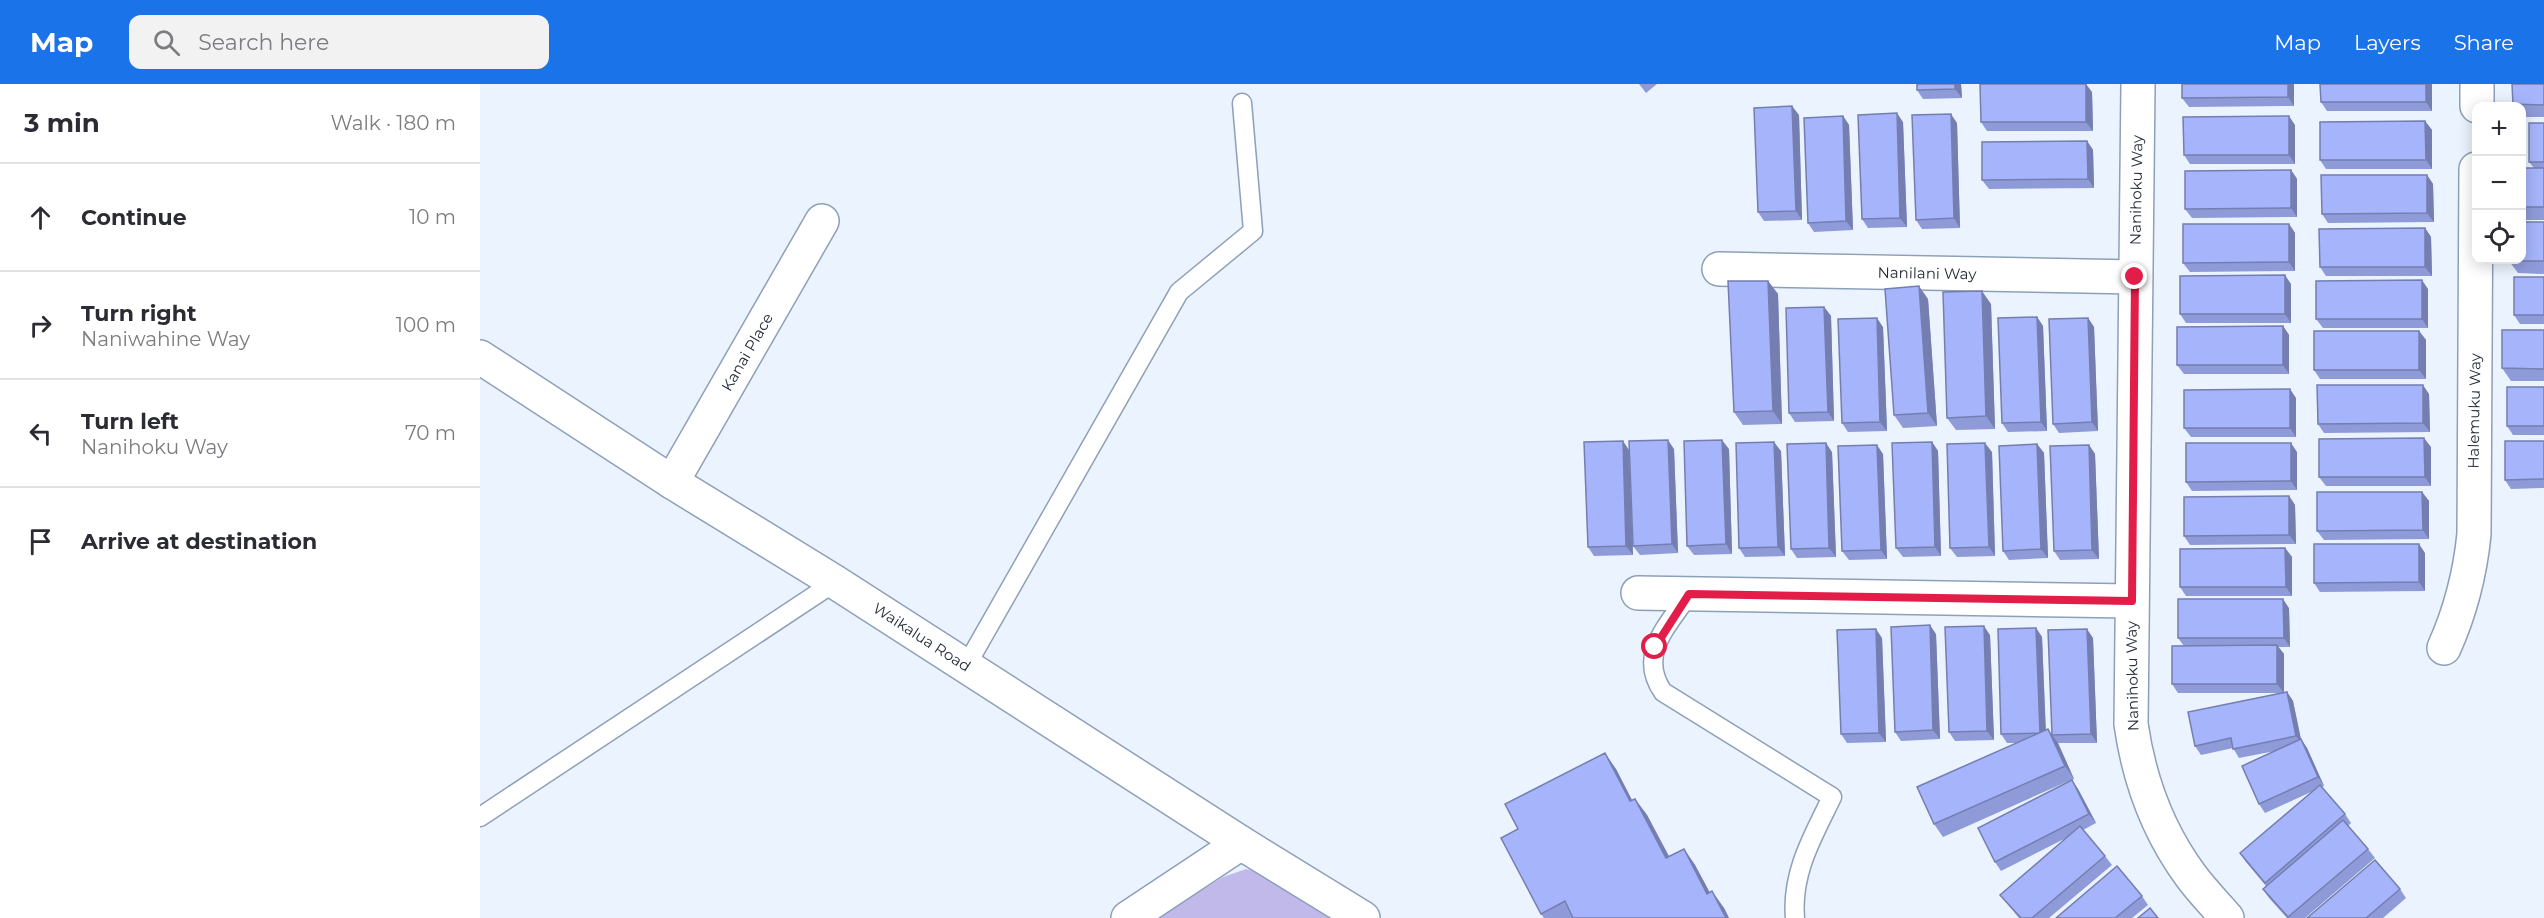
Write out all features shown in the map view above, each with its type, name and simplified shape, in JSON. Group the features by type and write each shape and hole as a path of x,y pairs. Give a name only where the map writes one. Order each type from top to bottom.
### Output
{"street":[{"name":"Nanihoku Way","path":"2138,84 2132,724 2136,756 2157,820 2173,850 2192,878 2227,918"},
{"path":"2477,84 2477,102"},
{"name":"Halemuku Way","path":"2444,648 2464,596 2474,534 2476,210"},
{"name":"Kanai Place","path":"672,482 822,221"},
{"name":"Nanilani Way","path":"1719,270 2135,277"},
{"name":"Waikalua Road","path":"480,357 672,482 835,582 1241,843 1363,918"},
{"path":"1638,594 2132,601"},
{"path":"1128,918 1241,843"}],"lane":[{"path":"966,666 1179,292 1253,231 1242,103"},
{"path":"480,817 835,582"},
{"path":"1689,594 1661,638 1652,658 1656,681 1663,692 1832,797 1796,878 1795,918"}],"shaded area":[{"path":"1246,869 1256,871 1335,918 1158,918 1223,877"}],"building":[{"path":"1917,84 1955,84 1955,89 1917,90"},
{"path":"1980,84 2086,84 2086,122 1981,122"},
{"path":"2182,84 2288,84 2288,97 2182,98"},
{"path":"2320,84 2426,84 2426,102 2321,102"},
{"path":"2512,84 2544,84 2544,105 2513,102"},
{"path":"1792,106 1796,211 1758,212 1754,108"},
{"path":"1897,113 1900,218 1862,219 1858,115"},
{"path":"1951,114 1954,218 1916,220 1912,115"},
{"path":"1843,116 1846,221 1808,223 1804,118"},
{"path":"2289,116 2289,155 2184,155 2183,117"},
{"path":"2425,121 2426,160 2320,160 2320,122"},
{"path":"2529,123 2544,123 2544,162 2529,162"},
{"path":"2087,141 2088,179 1982,180 1982,142"},
{"path":"2526,168 2544,168 2544,207 2526,207"},
{"path":"2291,170 2291,208 2185,209 2185,171"},
{"path":"2321,175 2427,175 2427,213 2322,214"},
{"path":"2526,222 2544,222 2544,261 2526,261"},
{"path":"2183,224 2289,224 2289,262 2183,263"},
{"path":"2425,228 2425,267 2320,267 2319,229"},
{"path":"2285,275 2285,314 2180,314 2180,276"},
{"path":"2514,277 2544,277 2544,315 2514,315"},
{"path":"2422,280 2422,319 2316,319 2316,281"},
{"path":"1728,281 1768,281 1773,411 1734,412"},
{"path":"1919,286 1928,413 1894,415 1885,289"},
{"path":"1982,291 1986,416 1947,418 1943,292"},
{"path":"1824,307 1828,412 1789,413 1786,308"},
{"path":"2037,317 2041,422 2002,423 1998,318"},
{"path":"1877,318 1880,422 1842,423 1838,319"},
{"path":"2088,318 2092,422 2053,424 2049,319"},
{"path":"2283,326 2283,365 2177,365 2177,327"},
{"path":"2502,330 2544,330 2544,369 2502,368"},
{"path":"2314,331 2419,331 2419,370 2314,370"},
{"path":"2317,385 2423,385 2423,423 2318,424"},
{"path":"2507,387 2544,387 2544,426 2507,426"},
{"path":"2290,389 2290,428 2184,428 2184,390"},
{"path":"2424,438 2425,477 2319,477 2319,439"},
{"path":"1668,440 1672,544 1633,546 1629,441"},
{"path":"1722,440 1726,544 1687,546 1684,441"},
{"path":"1623,441 1626,546 1588,547 1584,442"},
{"path":"2505,441 2544,441 2544,479 2505,480"},
{"path":"1774,442 1778,547 1739,548 1736,443"},
{"path":"1932,442 1935,547 1896,548 1892,443"},
{"path":"1826,443 1829,548 1791,549 1787,444"},
{"path":"1985,443 1989,547 1950,548 1947,444"},
{"path":"2186,443 2291,443 2291,481 2186,482"},
{"path":"2037,444 2041,549 2003,551 1999,446"},
{"path":"1877,445 1881,550 1842,551 1838,446"},
{"path":"2089,445 2092,550 2054,551 2050,446"},
{"path":"2317,492 2422,492 2423,530 2317,531"},
{"path":"2289,496 2289,535 2184,536 2184,497"},
{"path":"2314,544 2419,544 2419,582 2314,583"},
{"path":"2285,548 2286,587 2180,587 2180,549"},
{"path":"2178,599 2283,599 2284,638 2178,638"},
{"path":"1930,625 1933,730 1895,732 1891,627"},
{"path":"1984,626 1987,731 1949,732 1945,627"},
{"path":"2036,628 2040,733 2001,734 1998,629"},
{"path":"1876,629 1879,733 1841,734 1837,630"},
{"path":"2087,629 2091,734 2052,735 2048,630"},
{"path":"2277,645 2277,684 2172,684 2172,646"},
{"path":"2287,692 2296,736 2233,749 2231,738 2195,746 2188,712"},
{"path":"2048,729 2065,766 1934,824 1917,787"},
{"path":"2301,739 2318,777 2259,804 2242,766"},
{"path":"1605,753 1630,801 1635,799 1666,858 1684,849 1707,894 1712,891 1726,918 1573,918 1565,901 1541,914 1501,838 1518,829 1505,804"},
{"path":"2072,780 2089,814 1995,862 1978,828"},
{"path":"2320,785 2345,814 2265,883 2240,853"},
{"path":"2343,820 2368,849 2288,917 2263,889"},
{"path":"2080,826 2105,856 2032,918 2021,918 2000,895"},
{"path":"2375,860 2400,889 2366,918 2307,918"},
{"path":"2117,866 2142,896 2115,918 2056,918"},
{"path":"2150,908 2158,918 2138,918"}],"route":[{"path":"1655,647 1689,594 2132,601 2135,277"}]}
